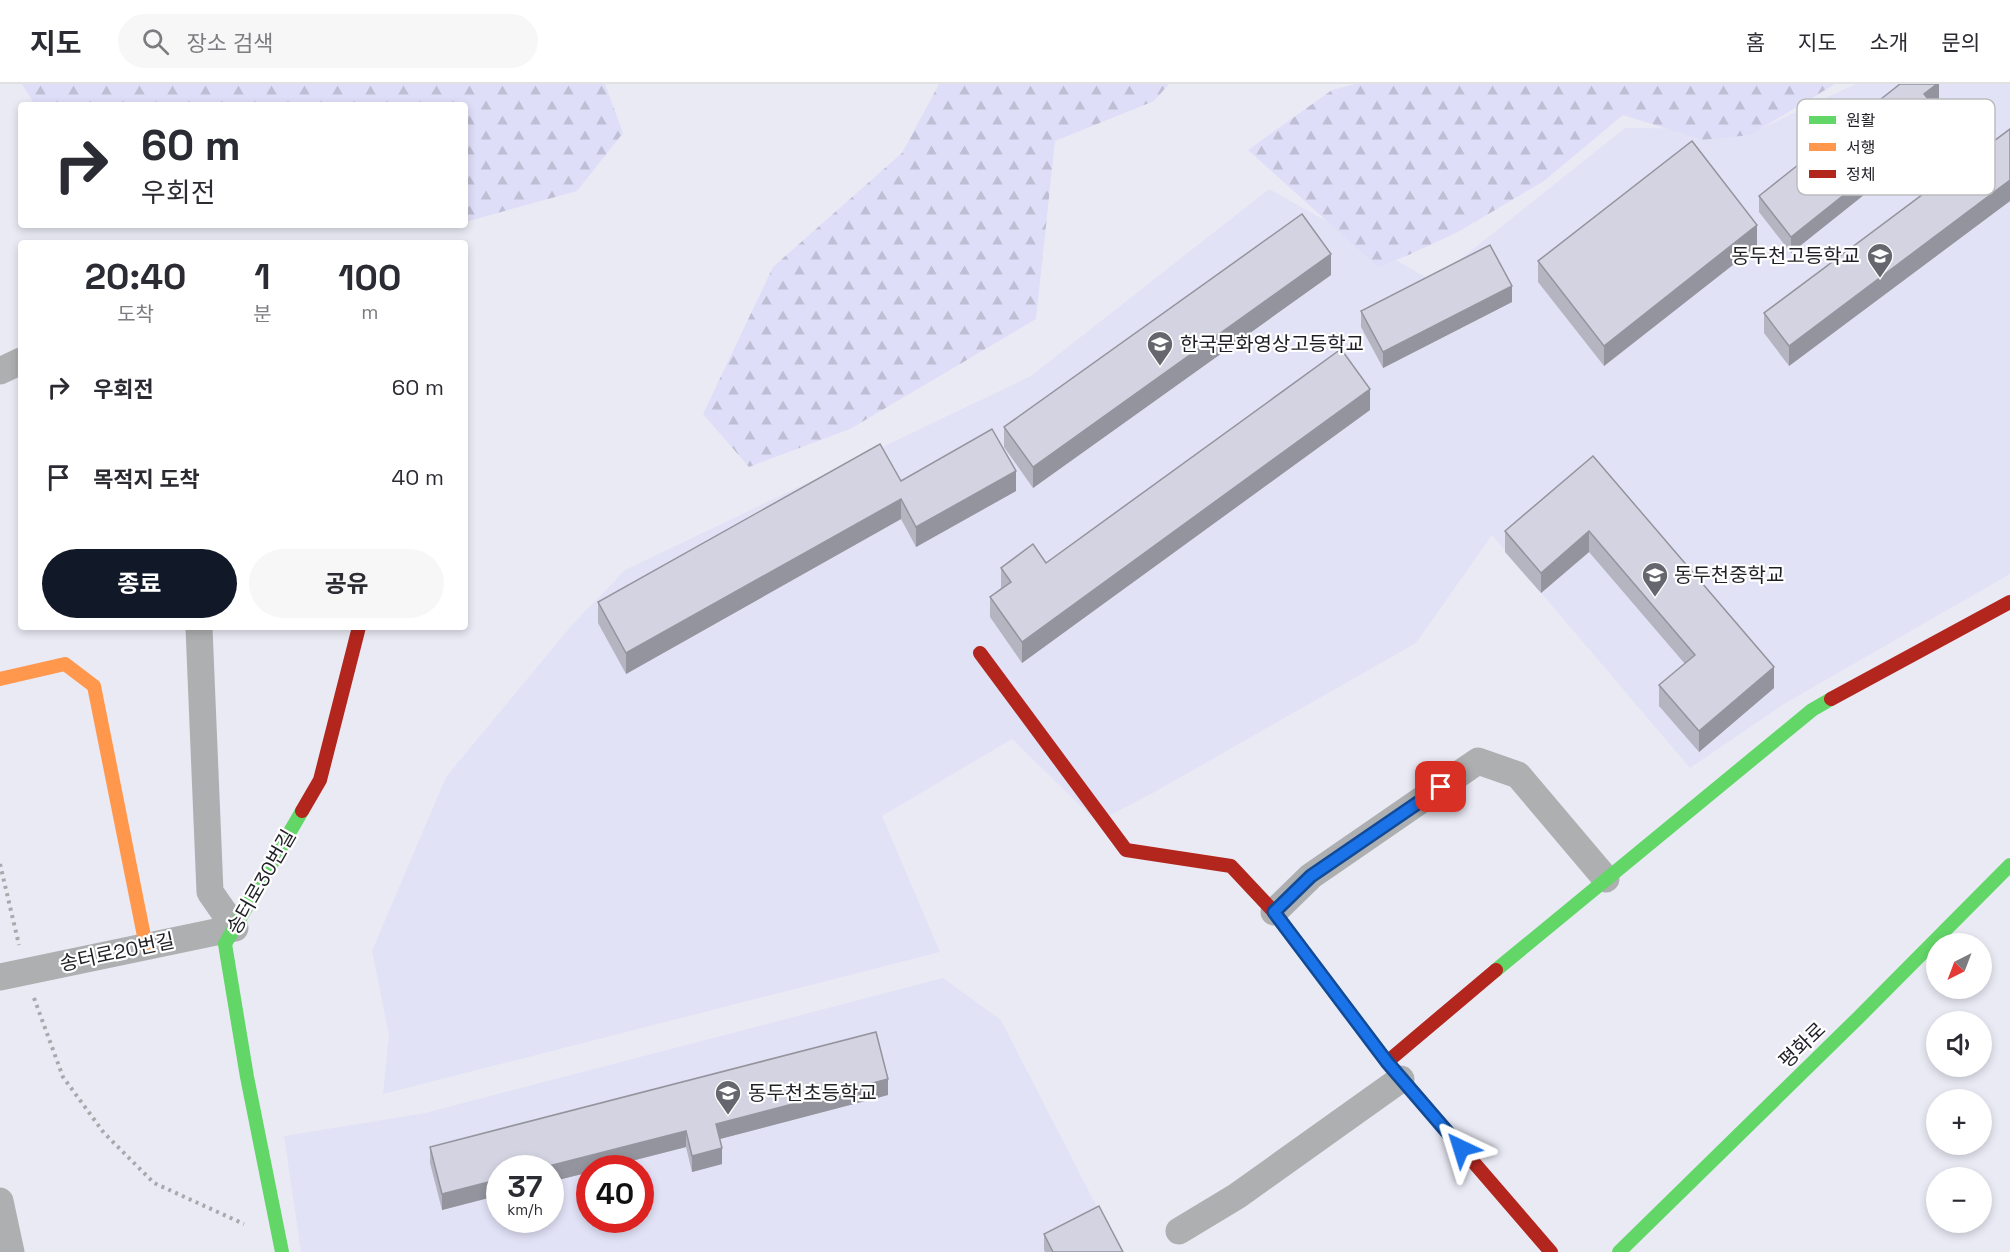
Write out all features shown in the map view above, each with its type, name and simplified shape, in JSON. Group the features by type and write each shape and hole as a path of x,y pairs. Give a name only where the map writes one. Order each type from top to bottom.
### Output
{"street":[{"path":"0,370 18,362"},
{"path":"1179,1231 1238,1196 1394,1071 1606,879 1812,710 2010,602"},
{"path":"200,630 210,892 235,928"},
{"name":"송터로30번길","path":"282,1252 247,1077 225,945 320,780 358,630"},
{"path":"980,652 1126,850 1231,866 1274,912 1394,1071 1551,1252"},
{"path":"0,679 65,664 94,686 146,946"},
{"path":"1274,912 1311,876 1478,761 1518,775 1606,879"},
{"name":"평화로","path":"1619,1252 1859,1017 2010,865"},
{"name":"송터로20번길","path":"12,974 235,928"},
{"path":"0,1201 11,1252"}],"path":[{"path":"0,864 12,974 63,1077 104,1133 154,1183 243,1224 277,1224"}],"shaded area":[{"path":"1856,84 2010,84 2010,574 1784,704 1690,768 1492,535 1416,643 1151,794 1097,822 1012,739 882,816 940,952 383,1094 389,1035 372,951 446,777 572,625 625,570 1031,376 1269,189 1433,281 1625,128 1760,129 1797,112 1797,195 1995,195 1995,99 1824,99"},
{"name":"동두천초등학교","path":"943,978 1001,1020 1120,1252 301,1252 284,1136 425,1113"}],"green space":[{"path":"22,84 605,84 623,133 577,191 468,221 468,102 33,102"},
{"path":"939,84 1169,84 1154,101 1055,141 1036,319 850,429 749,467 703,414 773,267 902,153"},
{"path":"1355,84 1835,84 1810,99 1797,99 1797,107 1750,135 1703,140 1623,115 1544,181 1456,233 1378,267 1248,150 1332,90"}],"building":[{"path":"1900,84 1937,84 1924,94 1928,99 1881,99"},
{"path":"2010,129 2010,180 1995,191 1995,140"},
{"path":"1692,141 1757,225 1604,346 1538,261"},
{"path":"1797,166 1797,195 1844,195 1791,237 1759,196"},
{"path":"1922,195 1990,195 1789,346 1764,313"},
{"path":"1302,214 1331,254 1033,467 1004,427"},
{"path":"1490,245 1512,286 1383,352 1361,311"},
{"path":"1341,349 1370,389 1022,642 990,597 1011,582 1001,568 1033,544 1046,563"},
{"path":"992,429 1016,471 916,527 901,499 626,653 598,602 880,444 901,481"},
{"path":"1593,456 1774,667 1699,731 1659,685 1695,655 1589,531 1541,573 1505,531"},
{"path":"876,1032 888,1079 716,1124 722,1148 692,1156 686,1131 592,1155 576,1155 576,1159 564,1162 564,1155 486,1155 486,1183 442,1194 430,1147"},
{"path":"1099,1206 1123,1252 1053,1252 1044,1234"}],"traffic: fast":[{"path":"1496,970 1812,710 1831,699"},
{"path":"282,1252 247,1077 225,944 302,811"},
{"path":"1619,1252 1859,1017 2010,865"},
{"path":"1301,948 1387,1062"}],"traffic: slow":[{"path":"0,679 65,664 94,686 146,946"}],"traffic: jam":[{"path":"1831,699 2010,602"},
{"path":"302,811 320,780 358,630"},
{"path":"980,653 1126,850 1231,866 1274,912 1301,948"},
{"path":"1496,970 1387,1062 1551,1252"}],"place":[{"name":"동두천고등학교","path":"1880,279"},
{"name":"한국문화영상고등학교","path":"1160,367"},
{"name":"동두천중학교","path":"1655,598"},
{"name":"동두천초등학교","path":"728,1116"}],"route":[{"path":"1441,787 1311,876 1274,912 1387,1062 1461,1148"}]}
